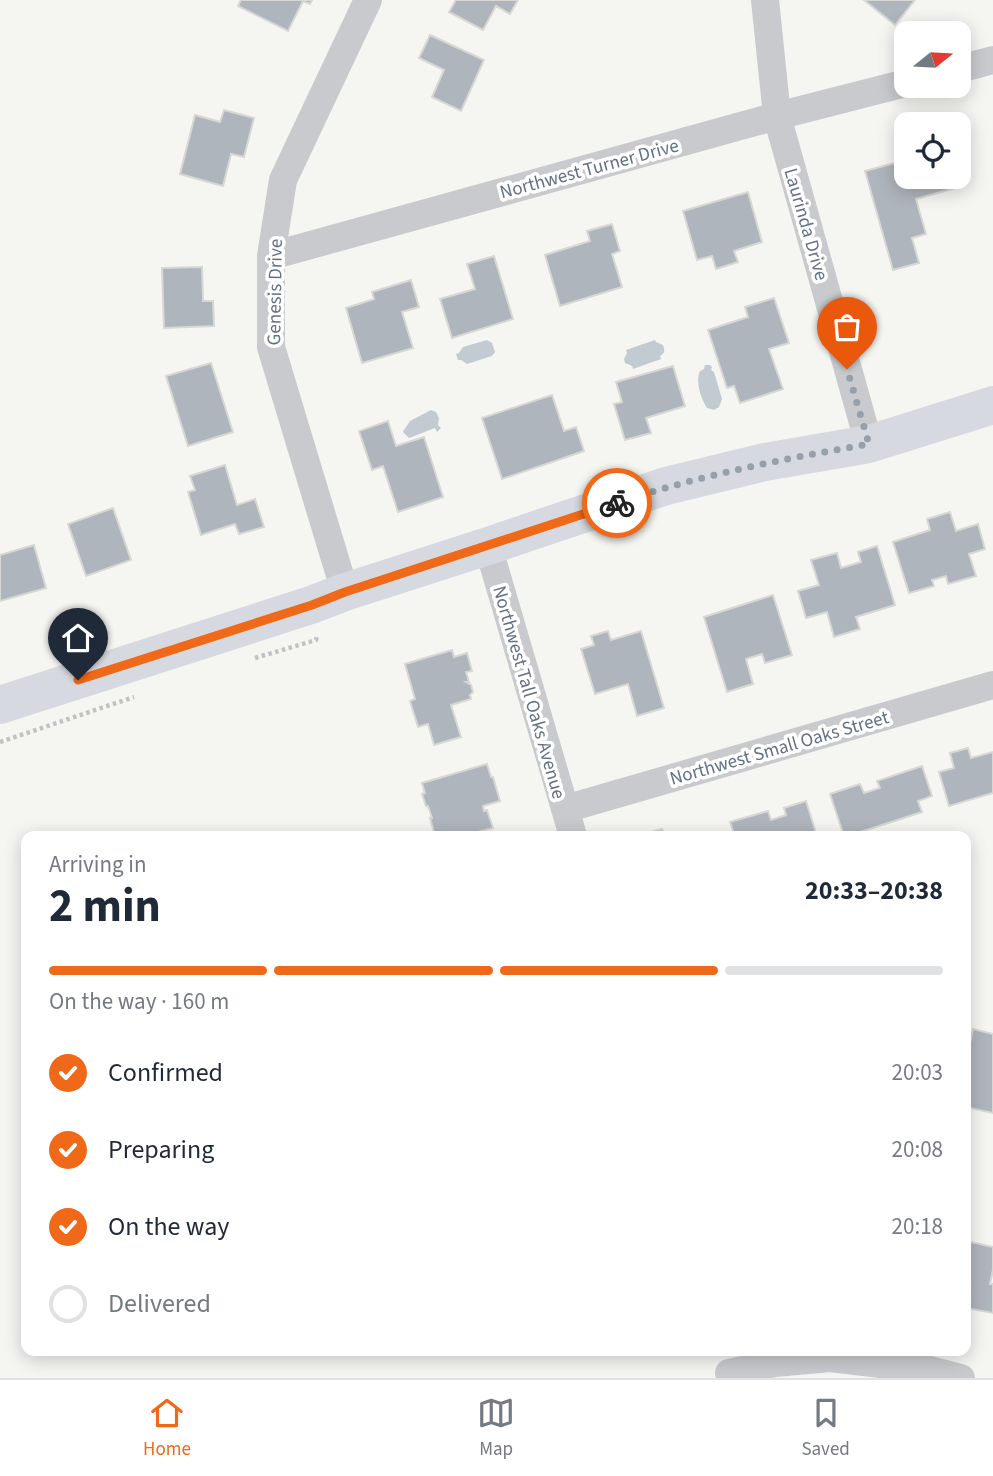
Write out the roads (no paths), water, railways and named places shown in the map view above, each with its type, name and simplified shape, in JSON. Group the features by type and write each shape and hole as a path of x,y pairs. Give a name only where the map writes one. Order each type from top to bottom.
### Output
{"street":[{"name":"Genesis Drive","path":"345,592 271,347 271,256 283,180 368,0"},
{"name":"Laurinda Drive","path":"765,0 777,116 869,444"},
{"path":"971,66 993,60"},
{"name":"Northwest Turner Drive","path":"271,256 894,86"},
{"path":"0,705 312,605 666,486 765,462 869,444 993,405"},
{"name":"Northwest Tall Oaks Avenue","path":"488,547 571,831"},
{"name":"Northwest Small Oaks Street","path":"565,810 993,685"},
{"path":"727,1367 830,1358 930,1370 961,1378"}]}
